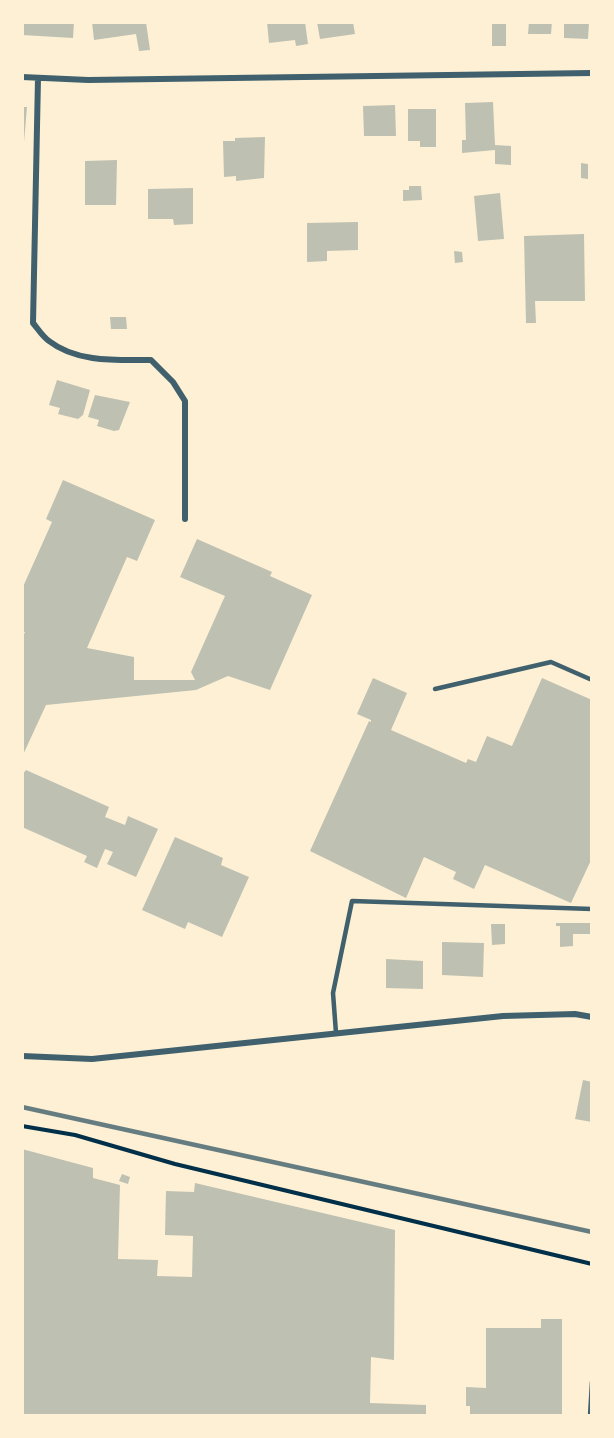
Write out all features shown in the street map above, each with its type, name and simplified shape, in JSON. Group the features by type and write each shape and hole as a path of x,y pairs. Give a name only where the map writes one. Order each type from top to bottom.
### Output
{"street":[{"path":"22,77 88,80 591,73"},
{"path":"38,78 33,323 48,341 70,353 109,360 151,360 173,382 185,400 185,519"},
{"path":"22,1056 92,1059 503,1016 574,1014 591,1017"}],"lane":[{"path":"435,689 551,662 591,680"},
{"path":"336,1033 333,993 352,901 591,909"},
{"path":"590,1416 591,1382"}],"path":[{"path":"22,1126 75,1135 175,1164 591,1264"}],"building":[{"path":"23,22 74,22 73,38 22,35"},
{"path":"92,22 146,22 150,50 139,51 136,34 94,40"},
{"path":"267,22 305,22 308,44 296,46 295,40 269,43"},
{"path":"317,22 353,22 355,34 320,39"},
{"path":"492,22 506,22 506,46 492,46"},
{"path":"529,22 552,22 551,34 528,34"},
{"path":"564,22 589,22 588,39 564,38"},
{"path":"493,102 495,145 511,146 511,165 495,164 495,150 462,153 462,140 466,140 465,103"},
{"path":"395,105 396,136 364,136 363,106"},
{"path":"22,107 27,107 24,142 22,142"},
{"path":"408,109 436,109 436,147 420,147 420,141 408,141"},
{"path":"265,137 264,178 236,181 236,176 224,177 223,141 235,141 235,138"},
{"path":"117,160 116,205 85,205 85,161"},
{"path":"581,163 588,164 588,179 581,178"},
{"path":"409,186 421,186 422,200 403,201 403,190 409,190"},
{"path":"193,188 193,224 174,225 173,219 148,219 148,189"},
{"path":"500,193 504,239 478,241 474,196"},
{"path":"358,222 358,250 327,251 327,261 307,262 307,223"},
{"path":"584,234 585,301 535,301 536,323 526,323 524,236"},
{"path":"454,251 462,252 463,262 455,263"},
{"path":"110,317 126,317 127,329 111,329"},
{"path":"57,380 90,390 83,415 78,419 58,414 60,408 49,405"},
{"path":"95,395 130,402 119,430 114,431 97,426 99,420 88,417"},
{"path":"63,480 155,520 137,561 127,557 87,648 134,657 134,680 195,680 191,672 225,596 180,577 197,539 272,572 270,576 312,595 270,690 228,676 196,690 46,705 22,757 22,639 25,632 22,631 22,589 52,522 46,519"},
{"path":"373,678 407,693 391,730 466,763 468,759 476,762 487,736 512,746 542,678 592,700 592,858 571,903 485,865 474,889 453,879 456,872 424,857 406,898 310,851 369,721 371,722 357,714"},
{"path":"26,770 109,807 105,817 125,825 128,816 158,829 136,877 107,864 113,852 105,849 97,868 84,862 87,856 22,827 22,775"},
{"path":"175,837 223,858 221,865 249,877 222,937 188,922 185,929 142,910"},
{"path":"556,923 592,923 592,934 573,934 573,946 560,947 560,926 556,926"},
{"path":"491,924 505,924 505,944 492,945"},
{"path":"442,942 484,943 483,977 442,975"},
{"path":"386,959 423,961 423,989 386,988"},
{"path":"583,1080 592,1082 592,1122 575,1119"},
{"path":"22,1149 93,1168 93,1178 120,1185 118,1259 158,1260 157,1276 192,1277 193,1236 165,1235 166,1191 194,1192 195,1183 395,1230 394,1360 371,1357 370,1403 426,1405 426,1416 22,1416"},
{"path":"122,1174 130,1177 128,1184 119,1181"},
{"path":"541,1319 562,1319 562,1416 470,1416 470,1406 466,1406 466,1387 486,1388 486,1328 541,1328"}],"railway":[{"path":"22,1107 592,1232"}]}
